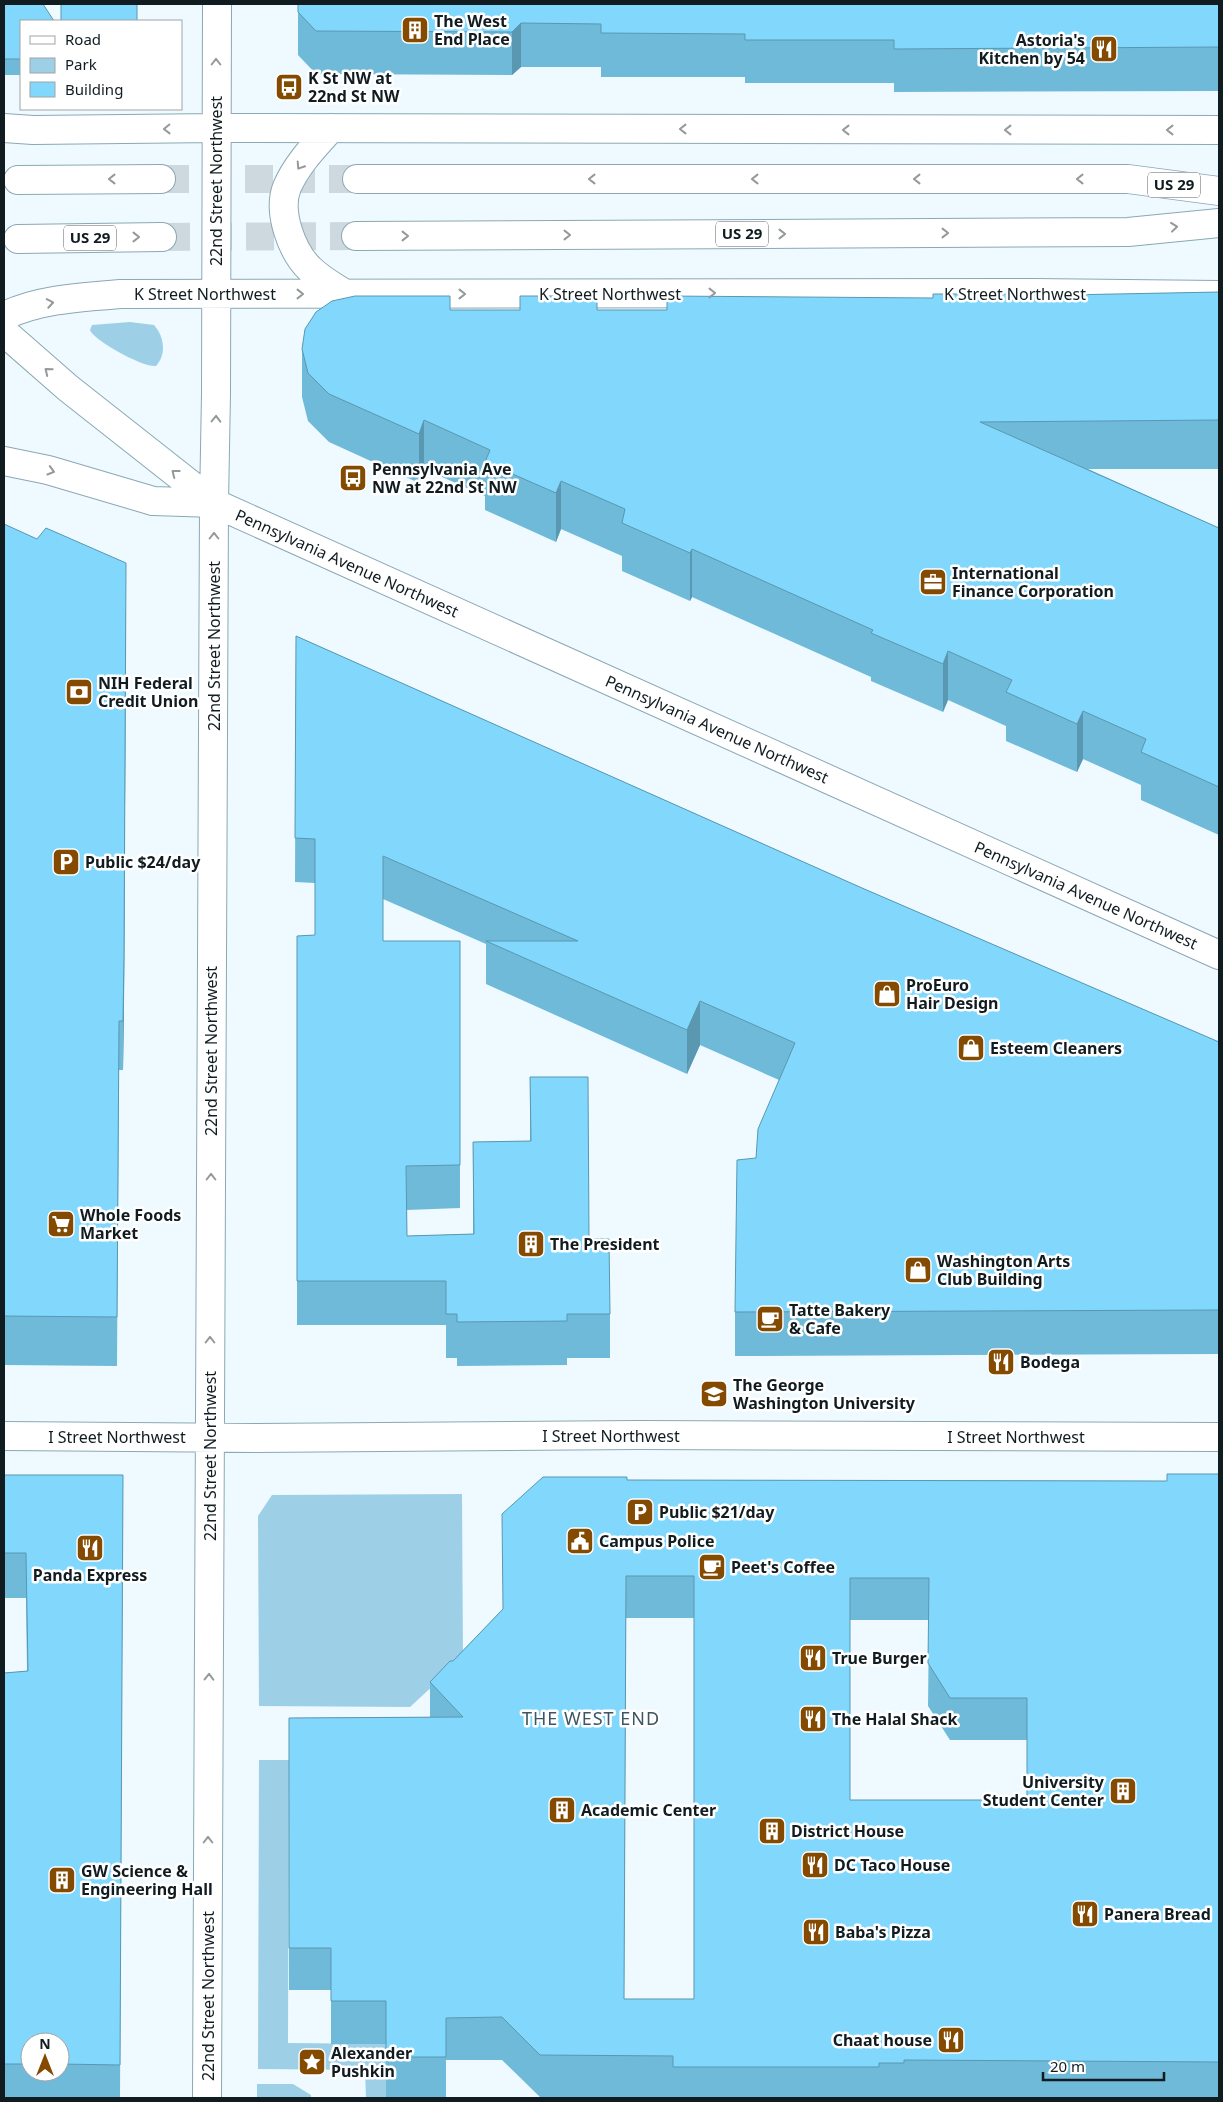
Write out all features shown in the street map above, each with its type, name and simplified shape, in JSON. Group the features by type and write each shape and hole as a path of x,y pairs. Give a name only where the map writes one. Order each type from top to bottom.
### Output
{"main road":[{"name":"22nd Street Northwest","path":"207,2098 217,4"},
{"path":"4,128 42,130 216,128 1219,130"},
{"path":"331,128 306,155 286,189 284,211 287,229 298,254 310,269 345,294"},
{"name":"US 29","path":"357,178 1128,179 1219,191"},
{"path":"18,180 161,179"},
{"name":"US 29","path":"356,236 1128,232 1219,222"},
{"name":"US 29","path":"18,239 162,238"},
{"name":"K Street Northwest","path":"4,316 19,308 84,296 121,294 1034,293 1219,296"},
{"name":"Pennsylvania Avenue Northwest","path":"4,332 61,381 214,503 1219,955"},
{"name":"Pennsylvania Avenue Northwest","path":"4,461 48,470 153,501 214,503"},
{"name":"I Street Northwest","path":"4,1436 638,1435 1219,1437"}],"green space":[{"path":"130,322 154,325 160,334 163,351 156,366 141,363 109,347 93,335 90,330 92,325"},
{"path":"462,1494 463,1658 410,1707 259,1706 258,1516 272,1495"},
{"path":"259,1760 289,1760 288,2043 386,2044 386,2098 366,2098 365,2070 258,2069"},
{"path":"257,2084 293,2084 311,2095 311,2098 257,2098"}],"building":[{"path":"4,4 43,4 53,20 20,20 20,59 4,59"},
{"path":"61,4 137,4 137,20 61,20"},
{"path":"298,4 1219,4 1219,47 894,49 894,40 745,40 745,34 601,33 601,24 521,23 512,32 316,31 298,12"},
{"name":"International Finance Corporation","path":"1219,292 1219,420 980,422 1219,528 1219,787 1141,752 1146,739 1083,711 1077,724 1006,692 1012,680 948,651 943,664 871,633 873,630 692,549 690,553 622,523 625,509 561,481 556,493 485,462 490,450 424,420 419,434 329,394 308,373 302,349 305,329 316,312 332,301 355,296 450,296 450,310 520,310 520,296 597,296 597,310 667,310 667,296 933,298 933,294 1011,294 1011,296"},
{"path":"4,524 37,539 46,528 126,563 124,957 123,1021 119,1021 117,1317 4,1316"},
{"path":"296,636 862,888 1219,1042 1219,1310 735,1312 737,1160 756,1158 758,1129 795,1043 700,1001 687,1030 486,941 578,941 383,856 383,941 460,941 460,1165 406,1166 407,1236 474,1234 473,1142 531,1141 530,1077 588,1077 589,1239 609,1239 610,1314 567,1314 567,1321 457,1322 457,1314 446,1314 446,1281 297,1281 297,936 315,935 315,839 295,838"},
{"path":"1167,1474 1219,1474 1219,2062 904,2060 904,2063 879,2063 879,2067 673,2067 673,2056 540,2055 502,2017 446,2018 446,2057 386,2057 386,2001 331,2001 331,1948 289,1948 289,1718 463,1717 430,1682 503,1609 502,1514 543,1477 627,1477 627,1480 1167,1481","holes":["626,1576 694,1576 694,1999 624,1999","850,1578 929,1578 928,1663 950,1698 1027,1698 1027,1800 850,1800"]},
{"name":"GW Science & Engineering Hall","path":"4,1475 123,1475 120,2065 70,2064 70,2032 20,2032 20,2064 4,2064 4,1673 28,1671 26,1553 4,1553"}],"tunnel":[{"path":"161,179 357,179"},
{"path":"162,237 356,236"}],"place":[{"name":"The West End Place","path":"415,30"},
{"name":"Astoria's Kitchen by 54","path":"1104,49"},
{"name":"K St NW at 22nd St NW","path":"289,87"},
{"name":"Pennsylvania Ave NW at 22nd St NW","path":"353,478"},
{"name":"International Finance Corporation","path":"933,582"},
{"name":"NIH Federal Credit Union","path":"79,692"},
{"name":"Public $24/day","path":"66,862"},
{"name":"ProEuro Hair Design","path":"887,994"},
{"name":"Esteem Cleaners","path":"971,1048"},
{"name":"Whole Foods Market","path":"61,1224"},
{"name":"The President","path":"531,1244"},
{"name":"Washington Arts Club Building","path":"918,1270"},
{"name":"Tatte Bakery & Cafe","path":"770,1319"},
{"name":"Bodega","path":"1001,1362"},
{"name":"The George Washington University","path":"714,1394"},
{"name":"Public $21/day","path":"640,1512"},
{"name":"Campus Police","path":"580,1541"},
{"name":"Panda Express","path":"90,1548"},
{"name":"Peet's Coffee","path":"712,1567"},
{"name":"True Burger","path":"813,1658"},
{"name":"The Halal Shack","path":"813,1719"},
{"name":"University Student Center","path":"1123,1791"},
{"name":"Academic Center","path":"562,1810"},
{"name":"District House","path":"772,1831"},
{"name":"DC Taco House","path":"815,1865"},
{"name":"GW Science & Engineering Hall","path":"62,1880"},
{"name":"Panera Bread","path":"1085,1914"},
{"name":"Baba's Pizza","path":"816,1932"},
{"name":"Chaat house","path":"951,2040"},
{"name":"Alexander Pushkin","path":"312,2062"}],"district":[{"name":"THE WEST END","path":"591,1719"}]}
